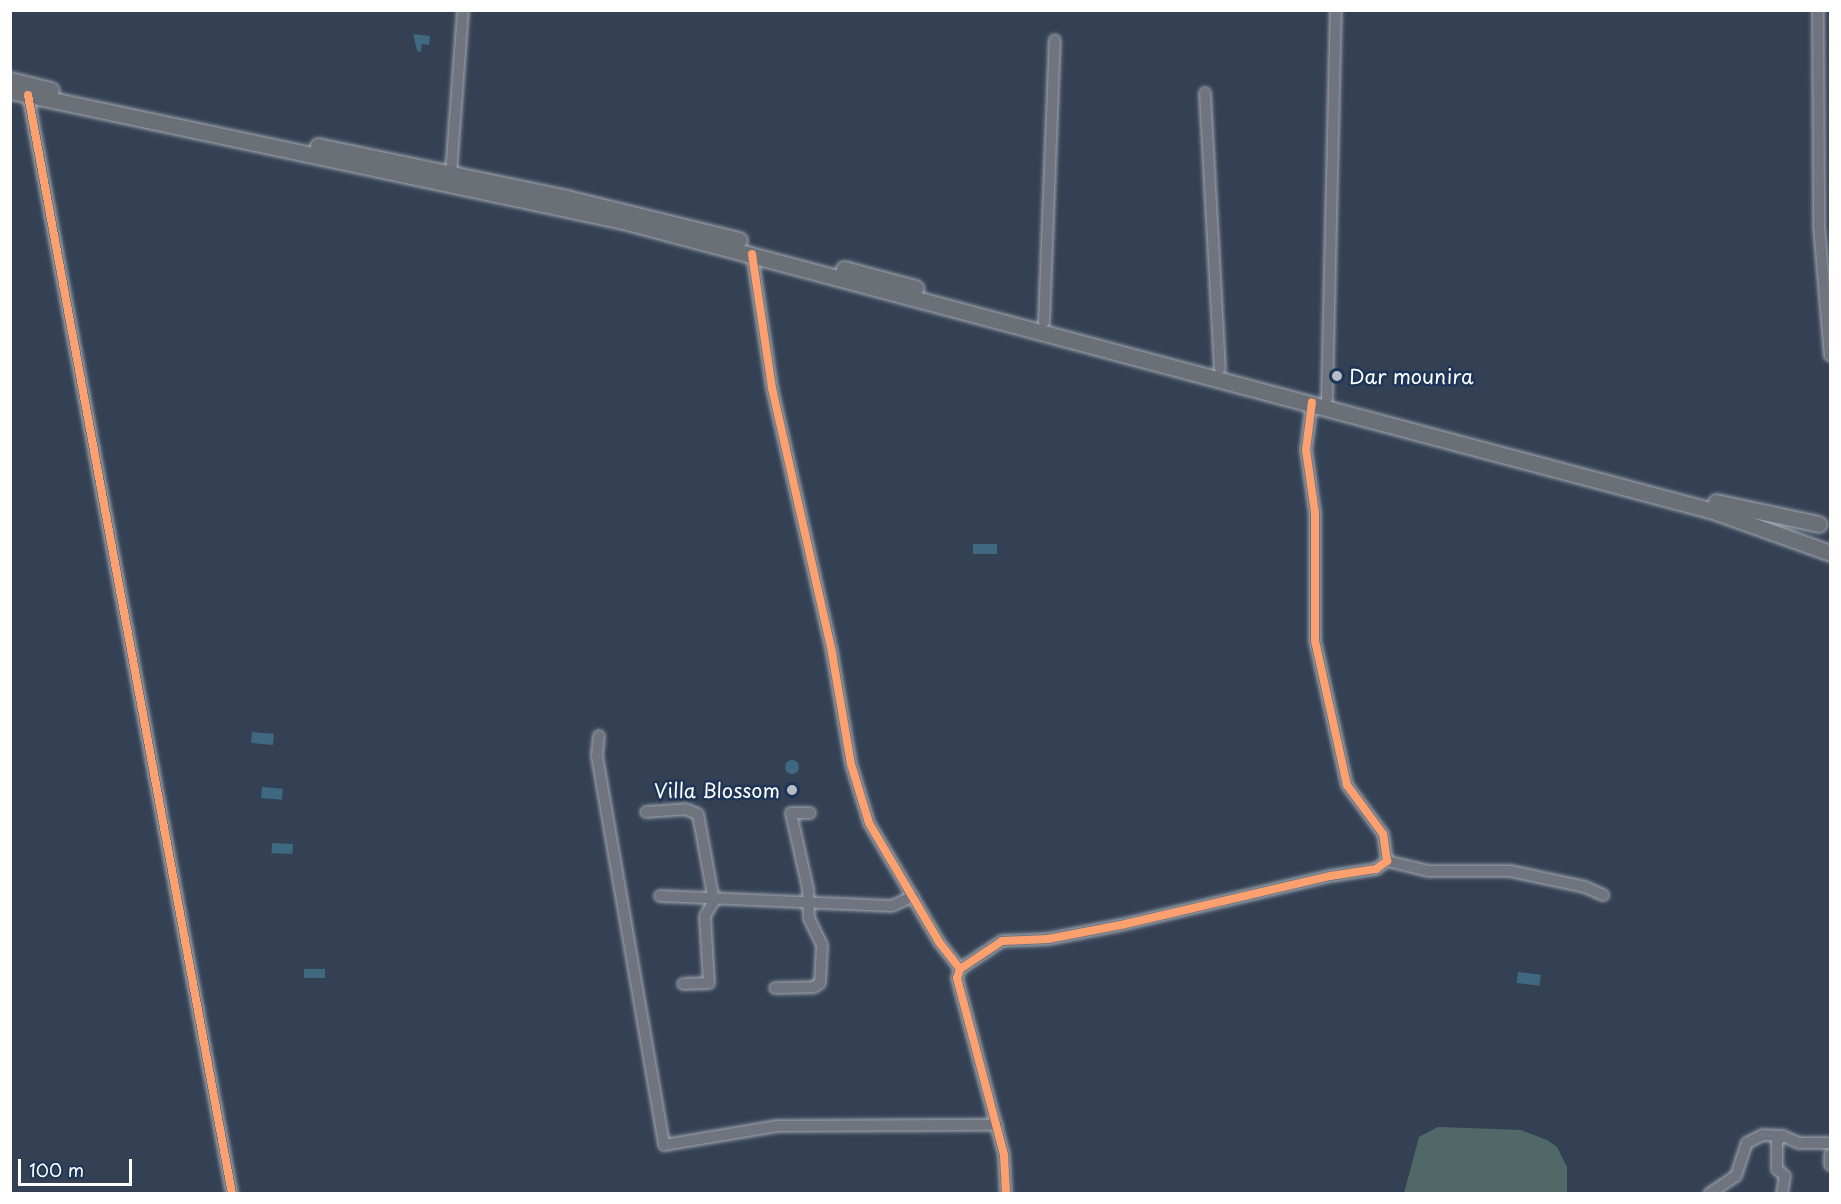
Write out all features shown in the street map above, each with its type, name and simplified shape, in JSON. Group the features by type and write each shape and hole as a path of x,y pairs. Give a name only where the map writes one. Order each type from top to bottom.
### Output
{"highway":[{"path":"10,80 660,219 1220,369 1319,401 1713,510 1814,545 1830,553"},
{"path":"10,91 623,221 1716,502 1825,522"},
{"path":"1814,545 1812,536 1825,522"}],"street":[{"path":"451,174 463,10"},
{"path":"1336,10 1319,401 1306,442 1315,513 1315,641 1347,785 1383,834 1387,861"},
{"path":"1818,10 1819,226 1830,356"},
{"path":"1044,322 1054,40"},
{"path":"1205,93 1220,369"},
{"path":"28,95 232,1194"},
{"path":"752,254 772,388 832,653 851,764 869,823 960,969"},
{"path":"599,736 597,756 664,1145 777,1126 997,1125"},
{"path":"646,812 685,809 698,814 714,901 705,916 709,983 683,984"},
{"path":"776,988 814,987 820,983 822,945 812,930 791,813 810,813"},
{"path":"1006,1194 1004,1155 957,978 960,969 1002,941 1048,939 1121,925 1330,876 1376,869 1387,861 1428,871 1510,872 1585,887 1603,895"},
{"path":"660,896 714,901 892,906 913,896"},
{"path":"1709,1194 1736,1176 1747,1143 1763,1135 1783,1136 1799,1143 1830,1143"},
{"path":"1782,1194 1785,1176 1777,1169 1777,1141 1783,1136"},
{"path":"1830,1155 1830,1165"}],"green space":[{"path":"1438,1127 1521,1130 1547,1140 1557,1147 1567,1167 1567,1193 1404,1193 1419,1137"}],"water":[{"path":"413,34 430,36 429,45 422,44 421,52 417,51"},
{"path":"973,544 997,544 997,554 973,554"},
{"path":"252,732 274,734 273,745 251,743"},
{"path":"789,760 795,760 799,767 795,774 789,774 785,770 785,764"},
{"path":"262,787 283,789 282,800 261,798"},
{"path":"272,843 293,844 292,854 271,853"},
{"path":"304,969 325,969 325,978 304,978"},
{"path":"1518,972 1541,975 1539,986 1517,983"}],"cycle path":[{"path":"28,95 232,1194"},
{"path":"752,254 772,388 832,653 851,764 869,823 939,942 960,969 957,978 1004,1155 1006,1194"},
{"path":"960,969 1002,941 1048,939 1121,925 1330,876 1376,869 1387,861 1383,834 1347,785 1315,641 1315,513 1306,450 1312,402"}],"place":[{"name":"Dar mounira","path":"1337,376"},
{"name":"Villa Blossom","path":"792,790"}]}
